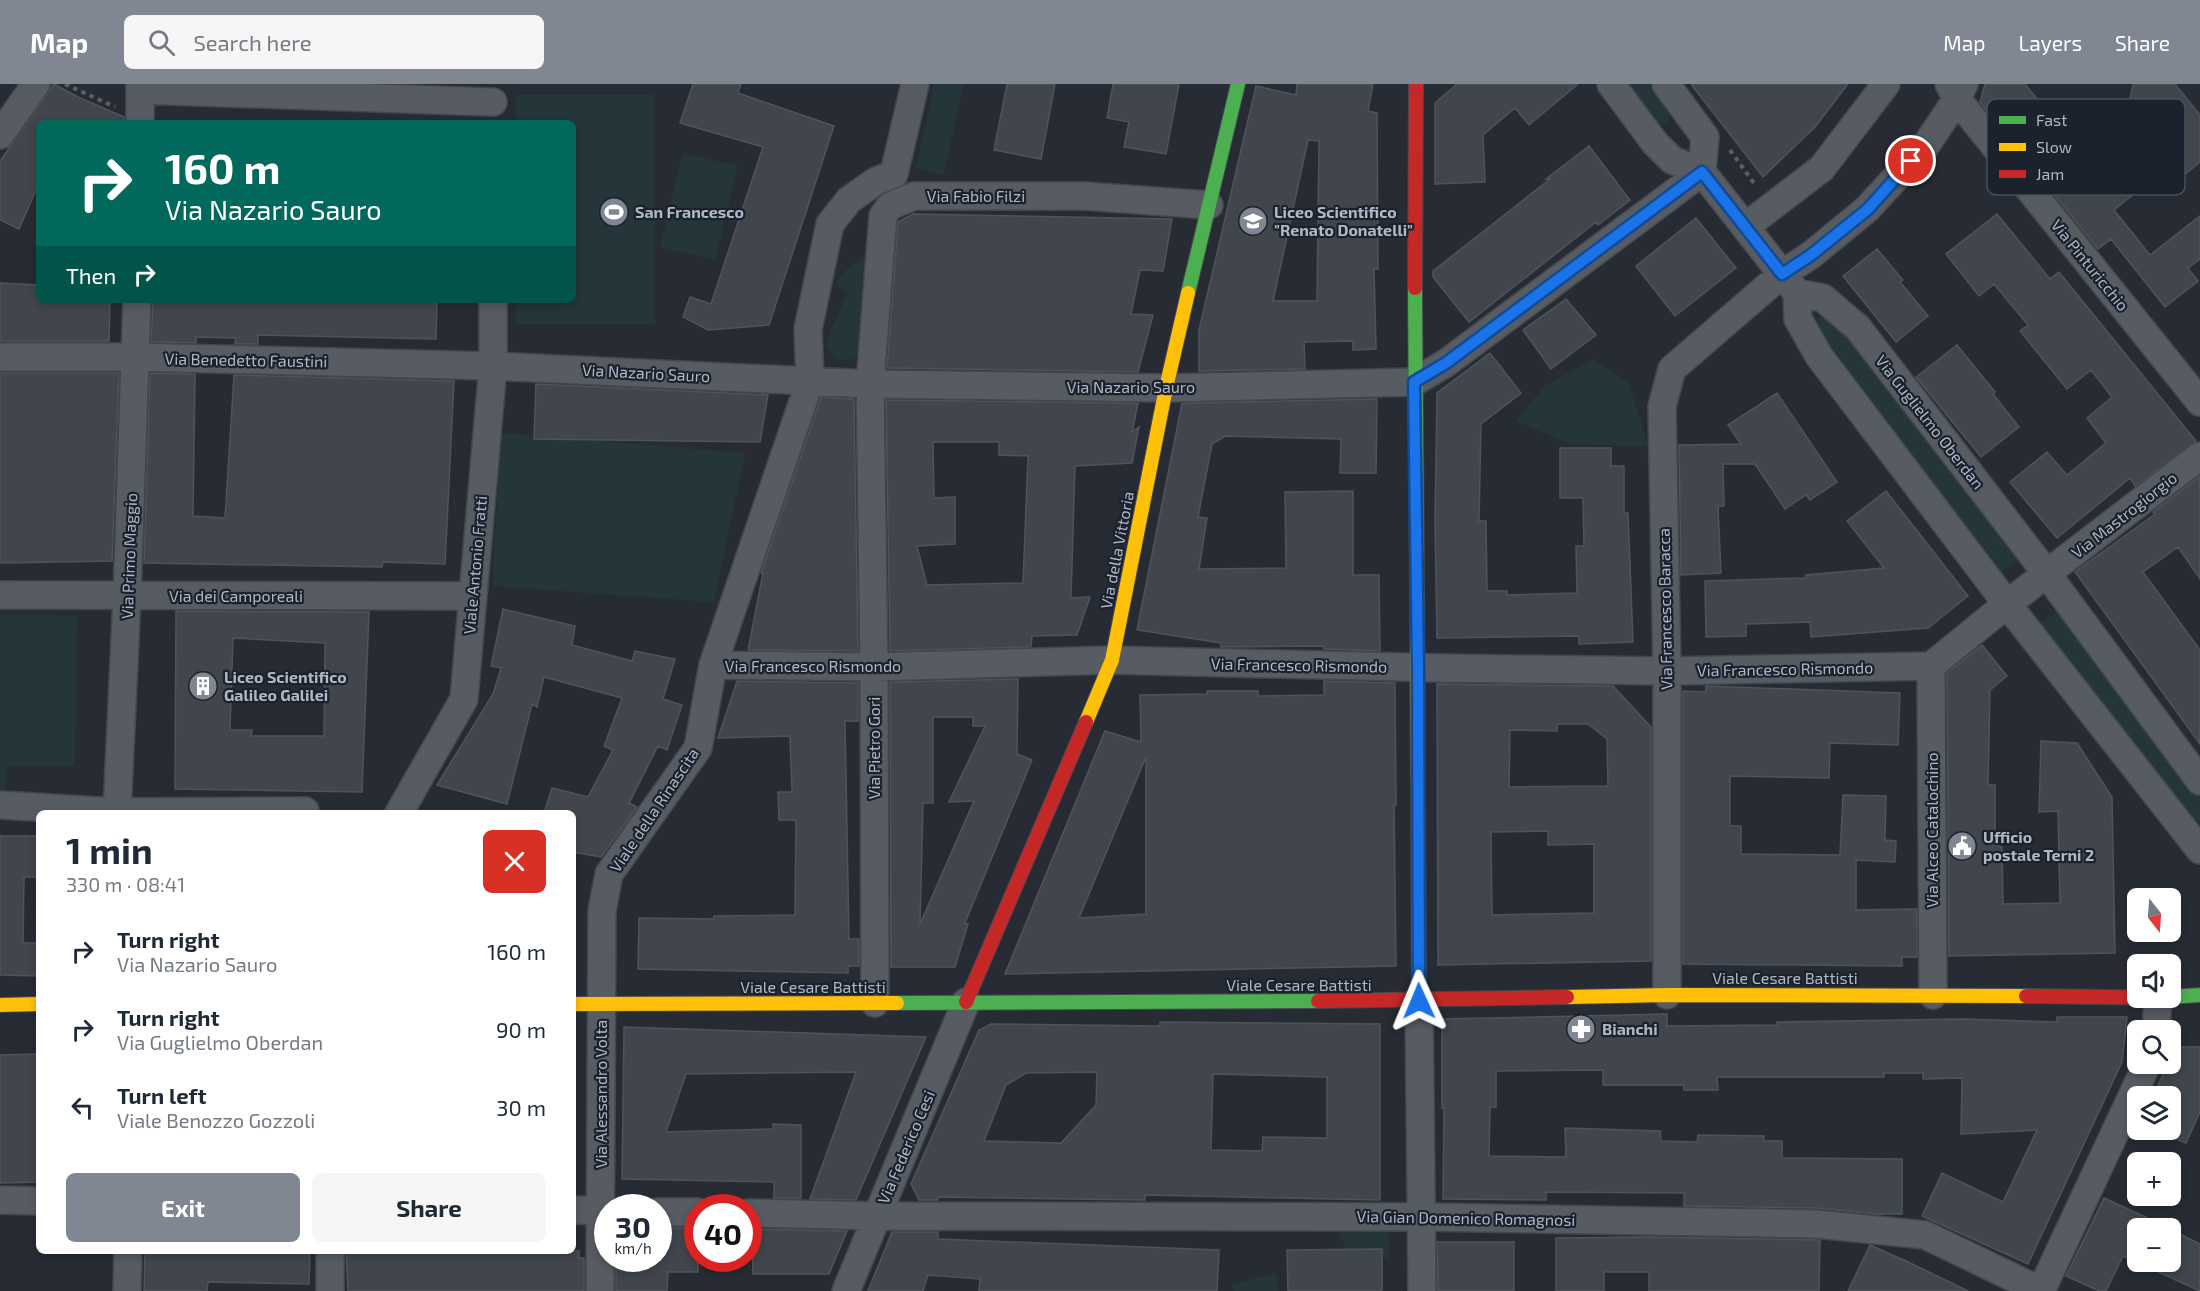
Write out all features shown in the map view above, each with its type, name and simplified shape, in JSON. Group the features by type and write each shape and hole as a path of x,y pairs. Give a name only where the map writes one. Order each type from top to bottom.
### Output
{"street":[{"path":"0,135 36,84"},
{"path":"870,384 883,216 890,206 894,174 915,84"},
{"name":"Via della Vittoria","path":"966,1002 1112,660 1166,388 1238,84"},
{"path":"1416,84 1414,382 1422,1291"},
{"path":"1611,84 1655,143 1672,160 1702,172 1789,283 1798,320 1820,356 2007,604 2200,850"},
{"path":"1666,84 1705,137 1702,172"},
{"path":"1745,227 1822,168 1886,84"},
{"path":"140,120 140,87 494,103"},
{"name":"Via Francesco Baracca","path":"1667,995 1667,671 1662,406 1672,369 1789,283 1811,255 1868,209 1926,145 1957,89"},
{"name":"Via Pinturicchio","path":"1957,89 1987,128"},
{"name":"Via Nazario Sauro","path":"493,366 870,384 1166,388 1414,382 1446,363 1702,172"},
{"path":"810,381 808,329 830,224 849,200 876,181 894,174"},
{"name":"Via Pinturicchio","path":"2039,195 2200,402"},
{"name":"Via Fabio Filzi","path":"890,206 914,196 1084,196 1209,205"},
{"name":"Via Guglielmo Oberdan","path":"1789,283 1823,298 1858,328 2048,574 2200,781"},
{"name":"Via Primo Maggio","path":"117,810 137,303"},
{"name":"Viale Antonio Fratti","path":"401,810 464,699 493,366 493,303"},
{"name":"Via Benedetto Faustini","path":"0,357 136,357 493,366"},
{"name":"Viale della Rinascita","path":"600,1004 602,910 609,874 698,748 713,665 810,381"},
{"name":"Via Pietro Gori","path":"870,384 875,1003"},
{"name":"Via Mastrogiorgio","path":"2048,574 2200,456"},
{"path":"1931,666 2048,574"},
{"name":"Via dei Camporeali","path":"0,595 473,596"},
{"name":"Via Francesco Rismondo","path":"713,665 874,667 1112,660 1418,668 1667,671 1931,666"},
{"name":"Via Alceo Catalochino","path":"1931,666 1933,995"},
{"path":"0,805 84,810"},
{"name":"Viale Cesare Battisti","path":"576,1004 1419,1001 1667,995 2127,997"},
{"name":"Viale Cesare Battisti","path":"2181,997 2200,995"},
{"name":"Via Federico Cesi","path":"846,1291 966,1002"},
{"path":"0,1005 36,1004"},
{"name":"Via Alessandro Volta","path":"600,1004 605,1194"},
{"path":"2041,1291 2142,1074"},
{"path":"0,1200 36,1201"},
{"path":"576,1210 594,1211"},
{"name":"Via Gian Domenico Romagnosi","path":"762,1213 877,1216 1423,1217 1816,1224 1925,1235 2041,1291"},
{"path":"127,1291 128,1254"},
{"path":"330,1254 330,1291"},
{"name":"Via Alessandro Volta","path":"600,1291 601,1272"}],"path":[{"path":"65,84 138,120"}],"shaded area":[{"path":"934,84 963,84 944,175 916,169"},
{"path":"1628,84 1653,84 1673,111 1667,122 1655,125"},
{"name":"San Francesco","path":"516,95 655,95 655,324 516,324 516,303 576,303 576,120 516,120"},
{"path":"683,153 738,166 715,260 660,247"},
{"path":"870,255 861,353 852,359 835,358 827,346 830,332 848,293 835,284 852,263 859,262"},
{"path":"1833,315 2017,559 2000,572 1813,330 1817,317"},
{"path":"1594,359 1629,384 1648,445 1571,444 1516,421 1544,386"},
{"path":"501,433 745,453 714,602 492,586"},
{"path":"2057,612 2200,794 2200,820 2188,819 2039,624"},
{"path":"0,614 77,615 75,766 7,766 5,794 0,794"},
{"path":"1387,1219 1390,1260 1347,1251 1339,1234"},
{"path":"1276,1273 1278,1291 1233,1291 1232,1284"}],"building":[{"path":"54,84 124,117 124,120 36,120 36,190 19,229 0,220 0,161"},
{"path":"693,84 741,84 738,93 834,126 769,325 708,330 683,317 690,297 711,304 763,147 680,123"},
{"path":"1007,84 1055,84 1041,159 994,150"},
{"path":"1113,84 1179,84 1166,154 1124,147 1129,122 1107,118"},
{"path":"1297,84 1373,84 1368,111 1377,113 1378,269 1374,269 1376,349 1353,350 1353,341 1304,342 1305,369 1199,371 1199,330 1256,86 1296,95","holes":["1308,140 1319,141 1317,301 1273,301"]},
{"path":"1457,84 1578,84 1529,125 1515,108 1483,135 1485,182 1435,184 1435,103"},
{"path":"1691,84 1848,84 1815,127 1763,177"},
{"path":"1985,84 2025,84 2037,99 1987,99 1987,111 1980,102"},
{"path":"2133,84 2175,84 2200,115 2200,162 2185,174 2185,99 2130,99"},
{"path":"1589,146 1630,200 1598,225 1596,222 1469,322 1433,277 1433,271"},
{"path":"2055,195 2133,195 2114,210 2150,255 2200,216 2200,259 2188,268 2198,281 2165,307 2111,239 2098,249"},
{"path":"913,214 1172,219 1163,271 1140,270 1131,314 1153,315 1138,372 887,368 898,222"},
{"path":"1997,214 2050,279 2059,272 2196,441 2135,486 2130,478 2057,538 2010,482 2047,452 2067,475 2106,443 2087,418 2112,397 2091,370 2067,389 2020,331 2028,325 1994,284 1979,296 1946,254"},
{"path":"1696,218 1736,268 1675,316 1636,266"},
{"path":"1877,249 1903,280 1900,282 1928,316 1896,342 1843,276"},
{"path":"0,283 36,285 36,303 110,303 109,341 0,341"},
{"path":"1566,299 1596,335 1551,369 1523,330"},
{"path":"153,303 437,303 436,339 258,335 258,344 235,344 236,338 196,337 196,343 151,342"},
{"path":"1957,345 1995,392 1993,394 2019,427 1981,457 1916,377"},
{"path":"1490,353 1521,393 1481,424 1479,521 1486,521 1487,591 1507,591 1507,595 1577,593 1576,546 1584,546 1583,498 1560,498 1560,448 1611,448 1611,466 1624,466 1624,513 1628,513 1633,642 1579,644 1579,636 1437,638 1435,522 1437,393"},
{"path":"0,373 119,373 112,561 0,563"},
{"path":"150,373 195,374 193,516 225,518 234,375 454,381 445,564 383,562 382,567 144,563"},
{"path":"536,384 768,395 760,442 534,439"},
{"path":"1777,393 1837,482 1810,500 1806,495 1785,509 1755,464 1723,464 1724,506 1718,506 1721,573 1681,575 1679,445 1741,444 1728,425"},
{"path":"821,397 854,399 858,651 748,650 763,573 761,573"},
{"path":"1377,399 1376,473 1340,473 1341,439 1225,436 1212,444 1198,517 1207,518 1199,569 1286,568 1285,492 1353,491 1353,575 1379,575 1380,651 1324,649 1324,646 1221,647 1221,643 1137,630 1182,403"},
{"path":"886,400 1138,403 1132,432 1139,427 1132,463 1075,466 1071,598 1090,597 1077,635 1032,636 1031,647 890,651","holes":["933,442 999,442 999,455 1028,456 1023,583 927,585 917,546 955,544 955,497 934,498"]},
{"path":"2200,476 2200,579 2178,547 2143,572 2200,650 2200,744 2075,572 2155,514 2153,512"},
{"path":"1886,491 1968,596 1928,628 1811,637 1810,622 1746,624 1746,636 1706,637 1705,581 1806,578 1806,575 1884,568 1847,521"},
{"path":"503,609 575,626 572,645 632,661 635,651 675,659 663,699 682,705 667,750 658,746 629,803 637,807 601,857 576,853 576,810 545,810 552,788 588,797 613,750 604,746 622,698 544,677 537,707 532,704 507,804 437,785 493,694 501,668 491,666"},
{"name":"Liceo Scientifico Galileo Galilei","path":"176,611 369,612 362,792 175,789","holes":["233,638 325,643 324,736 251,736 252,730 230,730"]},
{"path":"1982,645 2007,676 1990,690 1988,785 1995,785 1995,845 2002,847 2003,904 2060,903 2058,811 2039,812 2041,741 2077,743 2112,797 2115,953 1949,956 1947,673"},
{"path":"1018,679 1017,754 1032,760 965,923 968,924 955,967 891,967 890,682","holes":["933,717 973,717 973,726 985,726 949,802 974,801 920,924 923,803 933,803"]},
{"path":"737,681 858,683 858,721 845,721 849,939 859,939 859,966 848,966 848,973 638,969 639,918 714,919 714,916 795,915 796,820 779,820 778,792 792,792 790,736 718,738"},
{"path":"1324,681 1395,683 1396,966 1005,974 1105,731 1141,742 1140,695 1258,691 1258,696 1324,695","holes":["1146,757 1146,914 1079,918"]},
{"path":"1437,684 1613,686 1651,727 1651,961 1438,965","holes":["1557,724 1588,724 1607,739 1608,786 1509,787 1510,730 1557,731","1548,831 1548,845 1594,844 1594,913 1492,915 1491,832"]},
{"path":"1706,686 1900,693 1898,745 1830,743 1829,778 1730,776 1730,826 1741,826 1741,854 1840,855 1843,795 1886,796 1885,840 1896,841 1895,862 1856,860 1856,910 1917,909 1917,957 1902,957 1902,966 1683,964 1683,691 1706,692"},
{"path":"0,836 36,836 36,877 24,877 23,943 36,943 36,976 0,975"},
{"path":"1667,1014 1667,1026 1963,1019 2057,1022 2057,1017 2127,1017 2122,1062 2028,1264 1922,1216 1942,1173 2003,1202 2037,1130 1961,1134 1962,1078 1923,1079 1923,1073 1884,1073 1884,1077 1717,1077 1718,1090 1684,1090 1684,1085 1603,1085 1603,1070 1496,1071 1496,1107 1490,1107 1489,1156 1566,1157 1565,1128 1660,1131 1661,1141 1697,1142 1698,1135 1764,1136 1764,1141 1782,1141 1782,1158 1902,1159 1902,1214 1816,1208 1684,1206 1684,1193 1546,1192 1546,1200 1443,1199 1442,1019"},
{"path":"1160,1022 1380,1024 1380,1200 1145,1195 1145,1200 938,1197 938,1200 919,1200 911,1184 979,1030 991,1024 1160,1026","holes":["1097,1072 1096,1105 1061,1143 984,1141 1006,1085 1026,1073","1213,1074 1327,1077 1327,1138 1263,1137 1262,1151 1211,1150"]},
{"path":"624,1027 926,1037 856,1200 810,1199 856,1072 686,1074 666,1132 773,1129 773,1124 801,1125 801,1198 774,1198 774,1182 622,1179"},
{"path":"2181,1047 2200,1047 2200,1112 2186,1143 2179,1140 2181,1140 2181,1086 2158,1086 2163,1074 2181,1074"},
{"path":"36,1054 36,1182 0,1183 0,1055"},
{"path":"2104,1198 2147,1218 2127,1218 2127,1258 2123,1256 2106,1291 2099,1291 2066,1276"},
{"path":"672,1228 684,1228 684,1272 672,1272"},
{"path":"762,1229 847,1231 829,1274 753,1274 753,1272 762,1272"},
{"path":"892,1232 938,1232 938,1239 1219,1250 1217,1291 979,1291 980,1279 928,1275 923,1291 868,1291"},
{"path":"2181,1234 2200,1244 2200,1291 2158,1272 2181,1272"},
{"path":"1556,1238 1820,1240 1819,1291 1649,1291 1649,1272 1604,1272 1604,1291 1556,1291"},
{"path":"1437,1242 1514,1242 1514,1291 1438,1291"},
{"path":"1870,1245 1901,1261 1902,1259 1968,1291 1848,1291"},
{"path":"1382,1249 1382,1291 1288,1291 1287,1250"},
{"path":"576,1251 579,1251 579,1258 584,1258 584,1291 348,1291 346,1254 576,1254"},
{"path":"145,1254 310,1254 309,1284 208,1282 207,1291 144,1291"},
{"path":"616,1272 668,1272 667,1291 616,1291"}],"traffic: fast":[{"path":"1188,293 1238,84"},
{"path":"1415,288 1417,582"},
{"path":"2181,996 2200,995"},
{"path":"897,1003 1318,1001"}],"traffic: slow":[{"path":"1086,722 1112,660 1166,388 1188,293"},
{"path":"1417,582 1419,1001"},
{"path":"1567,997 2026,996"},
{"path":"576,1004 897,1003"},
{"path":"0,1005 36,1004"}],"traffic: jam":[{"path":"1415,288 1416,84"},
{"path":"966,1002 1086,722"},
{"path":"2026,996 2127,997"},
{"path":"1318,1001 1567,997"}],"place":[{"name":"San Francesco","path":"614,212"},
{"name":"Liceo Scientifico \"Renato Donatelli\"","path":"1253,221"},
{"name":"Liceo Scientifico Galileo Galilei","path":"203,686"},
{"name":"Ufficio postale Terni 2","path":"1962,846"},
{"name":"Bianchi","path":"1581,1029"}],"route":[{"path":"1419,1001 1414,382 1446,363 1702,172 1782,274 1811,255 1868,209 1911,161"}]}
